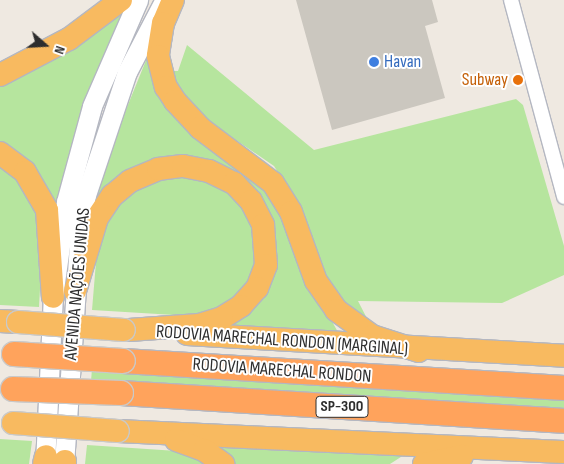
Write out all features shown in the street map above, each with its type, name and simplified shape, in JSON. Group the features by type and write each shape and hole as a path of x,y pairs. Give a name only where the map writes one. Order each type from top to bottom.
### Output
{"highway":[{"path":"0,75 69,39 122,0"},
{"path":"173,0 164,23 158,56 166,87 175,101 200,128 273,183 291,212 316,281 336,310 372,336 419,351"},
{"path":"0,153 25,172 47,210 53,297"},
{"path":"75,291 97,218 112,196 130,181 158,169 183,166 209,170 234,183 251,201 263,225 266,265 256,288 241,306 222,318 199,326 126,330"},
{"name":"RODOVIA MARECHAL RONDON (MARGINAL)","path":"9,322 419,351 564,356"},
{"name":"RODOVIA MARECHAL RONDON","path":"7,353 564,388"},
{"name":"RODOVIA MARECHAL RONDON","path":"7,388 121,393 564,420"},
{"path":"6,422 126,431 564,452"},
{"path":"126,431 186,442 223,464"},
{"path":"424,464 518,450"}],"main road":[{"name":"AVENIDA NAÇÕES UNIDAS","path":"55,462 53,297 66,202 92,106 138,0"},
{"name":"AVENIDA NAÇÕES UNIDAS","path":"55,462 75,291 80,228 93,164 126,72 165,0"}],"street":[{"path":"511,0 559,160 564,197"}],"green space":[{"path":"129,0 56,228 0,143 0,81"},
{"path":"187,45 314,150 516,99 523,105 564,246 564,275 502,303 358,301 374,332 330,290 299,206 274,166 192,110 168,71 178,71"},
{"path":"149,53 152,67 273,193 319,298 339,334 229,327 274,234 198,161 95,202 121,122"},
{"path":"0,162 35,200 43,235 39,307 0,305"},
{"path":"190,173 241,197 262,250 245,294 207,314 191,316 92,310 96,262 91,260 97,232 134,185"},
{"path":"92,369 564,396 564,412 91,381"},
{"path":"0,439 32,441 29,464 0,464"},
{"path":"87,445 177,451 210,464 85,464"},
{"path":"217,445 404,455 390,464 235,464"}],"building":[{"name":"Havan","path":"296,0 432,0 438,22 425,26 445,98 332,130"}],"place":[{"name":"Havan","path":"374,62"},
{"name":"Subway","path":"518,80"}]}
